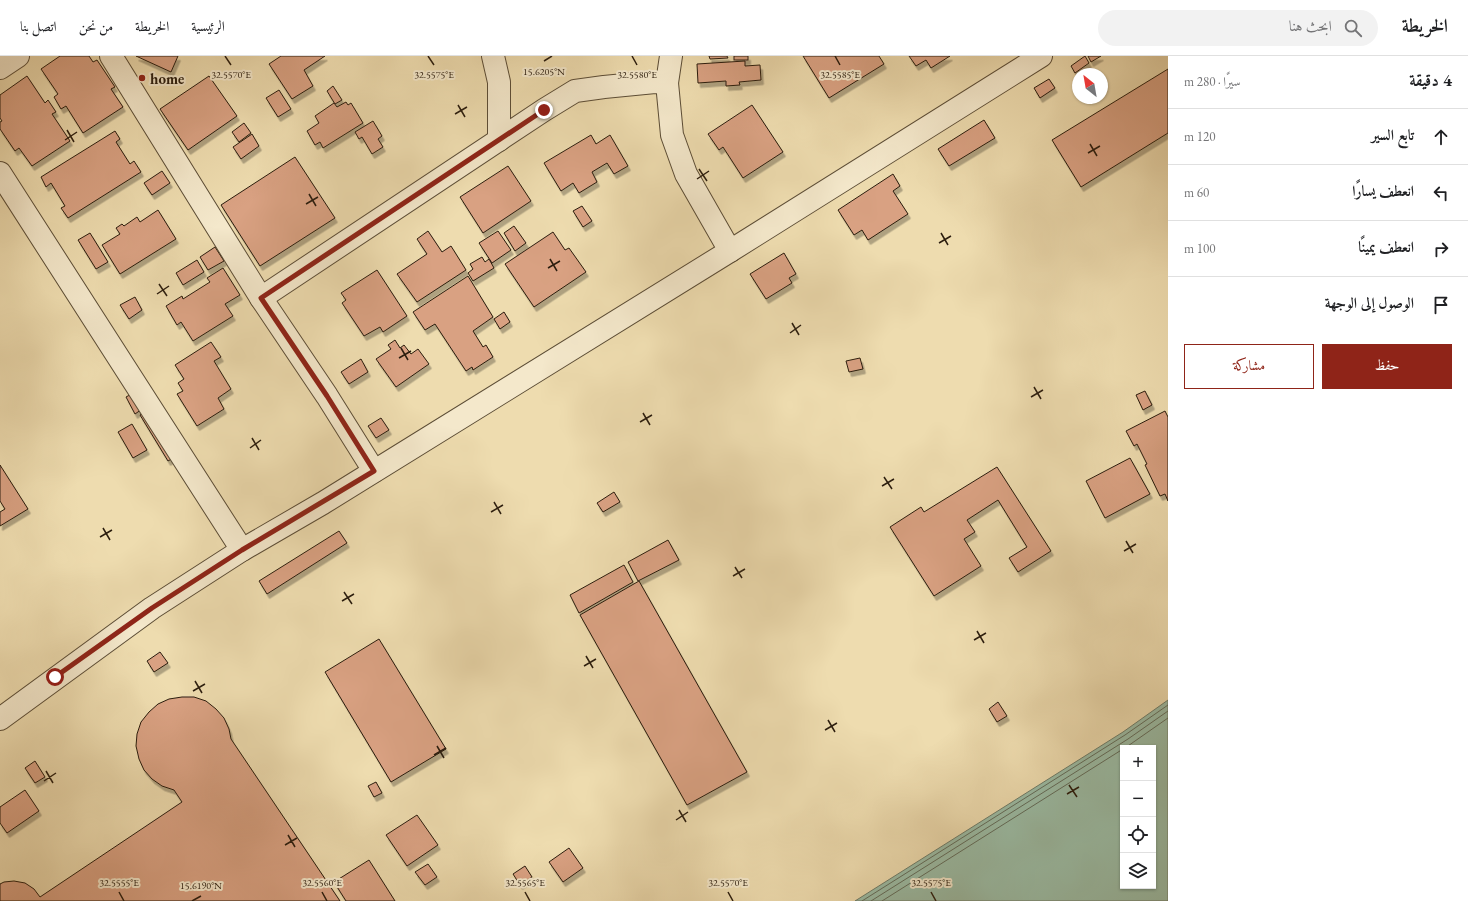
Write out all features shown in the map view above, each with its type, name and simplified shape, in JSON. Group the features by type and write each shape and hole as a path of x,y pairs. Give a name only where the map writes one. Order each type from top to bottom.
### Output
{"street":[{"path":"0,68 18,56"},
{"path":"111,56 261,298 327,396 374,471"},
{"path":"493,56 499,82 499,140"},
{"path":"671,56 667,83 672,135 686,174 730,251"},
{"path":"0,719 152,608 242,550 374,471 730,251 1041,56"},
{"path":"261,298 575,91 656,82 667,83"},
{"path":"0,172 242,550"}],"water":[{"path":"1168,700 1168,901 855,901 1123,732"}],"building":[{"path":"60,56 89,56 93,62 97,60 115,87 111,89 123,107 83,133 66,106 61,109 54,97 58,94 41,69"},
{"path":"136,56 178,56 171,72"},
{"path":"281,56 325,56 304,70 313,86 292,99 269,64"},
{"path":"709,56 727,56 728,58 710,59"},
{"path":"734,56 748,56 748,60 734,60"},
{"path":"803,56 879,56 884,64 829,98"},
{"path":"909,56 950,56 931,68 926,60 916,66"},
{"path":"1085,56 1089,63 1082,68 1072,68 1071,66"},
{"path":"1088,56 1101,56 1091,62"},
{"path":"745,61 745,66 760,65 761,80 739,82 740,85 726,86 726,81 698,83 697,64"},
{"path":"1168,69 1168,133 1081,187 1052,140"},
{"path":"27,76 45,103 48,100 56,112 52,114 70,141 32,166 19,148 15,151 0,129 0,122 2,121 0,118 0,95"},
{"path":"209,76 237,116 188,150 160,109"},
{"path":"1049,79 1055,88 1040,98 1034,88"},
{"path":"333,86 342,100 335,104 327,91"},
{"path":"279,90 291,109 278,117 266,98"},
{"path":"346,102 348,105 351,103 363,123 323,148 320,142 315,145 307,131 319,123 315,116 334,103 337,107"},
{"path":"752,105 783,152 743,178 723,147 719,150 708,134"},
{"path":"984,120 995,138 949,166 938,149"},
{"path":"373,121 382,136 378,139 383,147 372,154 362,137 359,139 355,132"},
{"path":"244,123 251,133 239,142 232,132"},
{"path":"115,131 120,139 116,142 130,164 134,161 141,172 68,218 61,208 65,206 51,183 46,187 41,177"},
{"path":"252,134 259,146 241,159 233,147"},
{"path":"591,135 596,144 610,135 628,166 614,174 607,163 592,172 597,182 579,193 573,183 561,191 544,163"},
{"path":"295,157 335,218 260,266 221,205"},
{"path":"508,166 531,201 483,233 460,197"},
{"path":"162,171 170,183 152,195 144,183"},
{"path":"893,174 900,186 893,191 908,214 868,240 862,230 854,235 838,210"},
{"path":"582,206 592,221 583,227 573,211"},
{"path":"158,210 176,239 120,274 102,245 120,234 116,228 122,224 124,226 137,217 140,222"},
{"path":"514,226 526,243 515,251 504,233"},
{"path":"428,231 442,252 451,246 466,270 417,302 397,274 427,254 417,239"},
{"path":"498,231 511,250 492,263 479,243"},
{"path":"553,232 565,250 569,248 586,272 534,307 505,264"},
{"path":"90,233 108,262 96,269 78,240"},
{"path":"215,247 224,261 208,270 200,257"},
{"path":"784,253 796,274 789,278 792,283 766,299 750,274"},
{"path":"482,257 485,262 489,259 494,268 473,281 468,273 473,269 470,264"},
{"path":"197,260 204,272 183,285 176,273"},
{"path":"223,268 240,295 225,304 233,316 193,341 181,322 177,325 166,306 182,296 183,299 210,282 207,278"},
{"path":"377,270 407,316 383,332 380,327 364,336 342,303 346,300 341,293"},
{"path":"468,276 493,317 473,331 483,347 486,345 493,357 473,370 472,367 466,371 435,324 425,330 413,312"},
{"path":"135,297 142,310 129,319 120,305"},
{"path":"504,312 510,322 500,329 494,319"},
{"path":"395,340 400,348 404,345 411,354 418,349 429,364 396,387 376,359 391,349 388,345"},
{"path":"211,342 221,357 214,361 231,389 218,398 224,409 197,426 177,394 183,391 178,383 184,379 175,365"},
{"path":"860,358 863,369 849,372 846,361"},
{"path":"361,359 368,372 349,384 341,372"},
{"path":"137,391 145,407 135,414 126,397"},
{"path":"1145,391 1152,405 1143,410 1136,395"},
{"path":"150,409 178,455 168,461 140,415"},
{"path":"1165,411 1168,417 1168,501 1165,494 1160,496 1137,444 1134,446 1126,431"},
{"path":"381,418 389,430 376,438 368,426"},
{"path":"132,424 147,450 133,458 118,432"},
{"path":"1130,458 1150,494 1105,518 1086,481"},
{"path":"0,465 28,509 0,526 0,512 5,509 0,501"},
{"path":"997,467 1051,551 1018,572 1009,558 1027,547 998,500 967,520 975,532 964,539 981,566 934,596 890,527 921,507 924,512"},
{"path":"614,492 620,502 603,512 597,503"},
{"path":"339,531 347,543 267,594 259,581"},
{"path":"668,540 679,560 638,581 628,562"},
{"path":"624,565 633,582 579,613 570,595"},
{"path":"639,581 747,772 687,805 580,615"},
{"path":"379,639 446,749 391,782 325,672"},
{"path":"160,652 168,663 154,672 147,661"},
{"path":"194,697 206,701 224,718 229,729 231,739 340,901 0,901 0,884 14,881 25,883 34,889 40,897 182,802 174,790 162,786 152,779 144,770 139,759 136,746 137,734 141,722 149,712 158,704 169,699"},
{"path":"998,702 1007,716 997,722 989,709"},
{"path":"35,761 45,777 35,783 25,768"},
{"path":"376,782 382,793 374,797 368,786"},
{"path":"25,790 39,811 7,833 0,823 0,807"},
{"path":"417,815 438,845 407,866 386,835"},
{"path":"569,848 583,868 563,882 549,862"},
{"path":"369,860 395,901 346,901 334,882"},
{"path":"428,864 437,877 425,885 415,872"},
{"path":"525,866 532,877 520,885 513,874"}],"place":[{"name":"home","path":"142,78"}],"route":[{"path":"55,677 152,608 242,550 374,471 327,396 261,298 544,110"}]}
